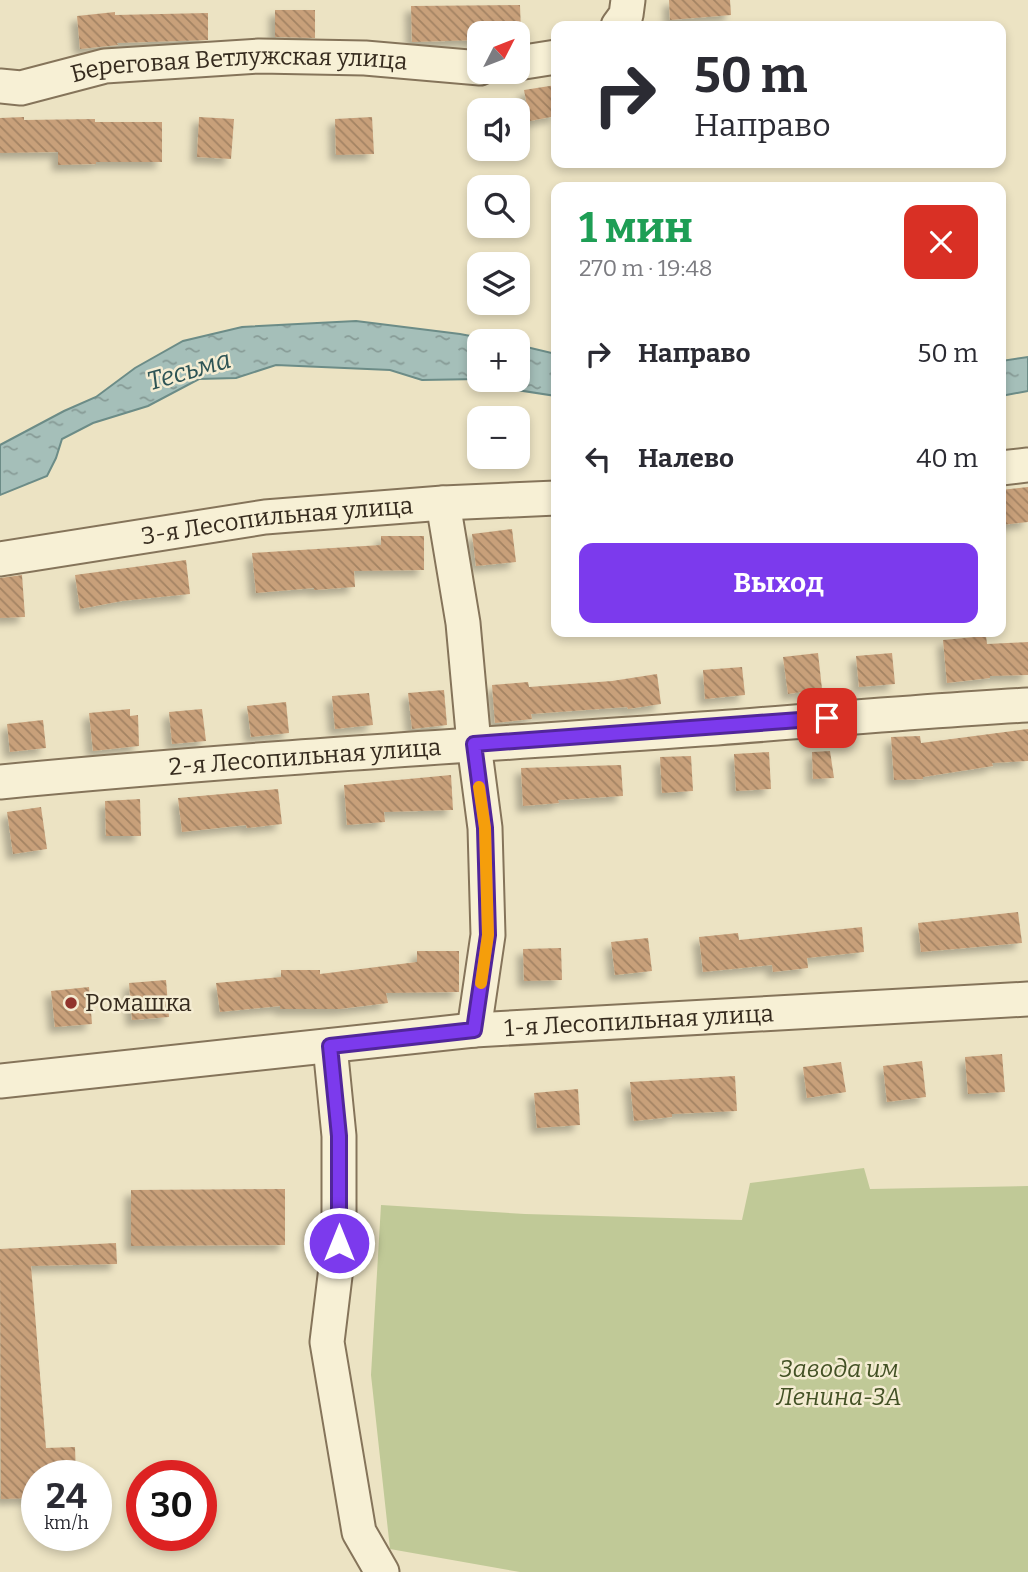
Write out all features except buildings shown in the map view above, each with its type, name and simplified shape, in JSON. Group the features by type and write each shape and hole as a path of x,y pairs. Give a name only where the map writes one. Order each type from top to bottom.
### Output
{"street":[{"path":"622,21 626,15 628,0"},
{"name":"Береговая Ветлужская улица","path":"0,86 21,88 105,66 259,56 365,58 467,67"},
{"path":"530,61 551,58"},
{"path":"1006,467 1028,465"},
{"name":"3-я Лесопильная улица","path":"0,559 265,517 443,503 551,498"},
{"path":"443,503 463,623 485,828 488,935 474,1030"},
{"name":"2-я Лесопильная улица","path":"0,782 881,713 1028,705"},
{"name":"1-я Лесопильная улица","path":"0,1081 474,1030 1028,999"},
{"path":"330,1046 339,1136 339,1243 327,1342 359,1532 382,1572"}],"green space":[{"name":"Завода им Ленина-3А","path":"864,1168 870,1189 1028,1186 1028,1572 520,1572 390,1549 371,1375 381,1205 525,1214 742,1220 750,1183"}],"water":[{"name":"Тесьма","path":"356,321 467,335 467,379 422,380 390,370 276,365 236,378 199,379 148,406 93,423 62,439 47,476 0,495 0,445 96,397 135,368 183,341 242,327"},
{"path":"530,348 551,353 551,395 530,392"},
{"path":"1028,357 1028,391 1006,395 1006,360"}],"slow traffic":[{"path":"479,787 485,828 488,935 481,983"}],"place":[{"name":"Ромашка","path":"71,1003"}],"route":[{"path":"339,1243 339,1136 330,1046 474,1030 488,935 485,828 474,744 827,718"}]}
